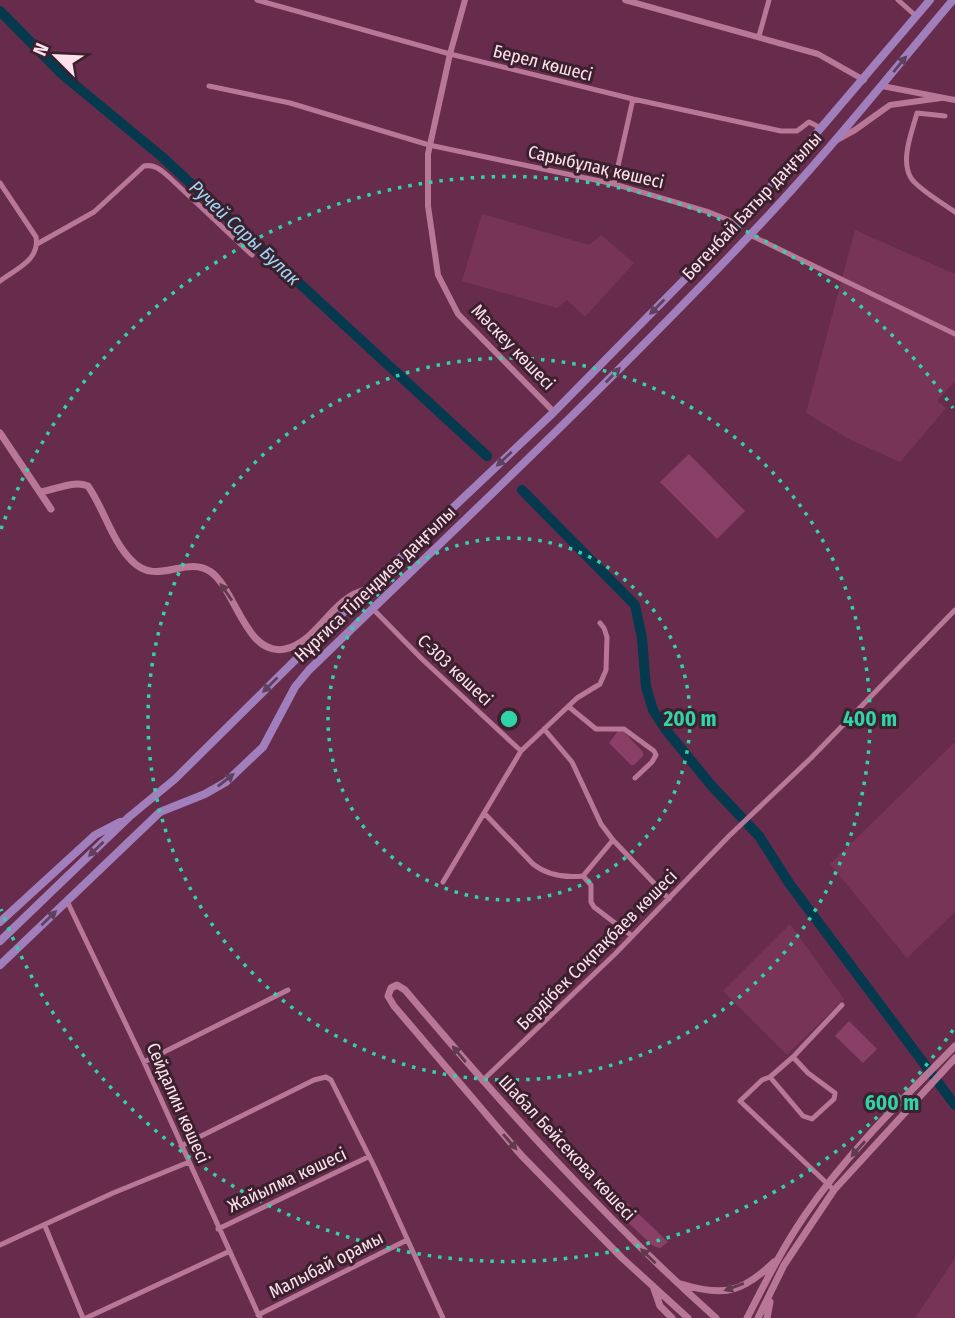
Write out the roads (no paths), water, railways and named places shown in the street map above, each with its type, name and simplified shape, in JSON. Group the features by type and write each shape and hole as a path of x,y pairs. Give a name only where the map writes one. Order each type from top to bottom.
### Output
{"main road":[{"name":"Бөгенбай Батыр даңғылы","path":"554,412 739,224 930,0"},
{"name":"Бөгенбай Батыр даңғылы","path":"566,424 750,235 882,86 953,0"},
{"path":"864,80 882,86"},
{"name":"Сарыбұлақ көшесі","path":"739,224 750,235"},
{"name":"Мәскеу көшесі","path":"554,412 566,424"},
{"name":"Нұрғиса Тілендиев даңғылы","path":"0,941 129,817 212,743 366,590 554,412"},
{"name":"Нұрғиса Тілендиев даңғылы","path":"0,965 160,812 217,787 263,747 295,687 309,670 566,424"},
{"path":"0,433 51,509"},
{"path":"40,492 55,491 73,484 88,486 130,560 149,571 173,571 187,566 199,567 212,573 254,636 268,648 288,648 303,640 353,593 366,590"},
{"path":"451,509 462,521"},
{"path":"149,800 160,812"},
{"path":"0,922 95,835 129,817"},
{"name":"Шабал Бейсекова көшесі","path":"688,1318 521,1155 388,996 394,986 405,990 482,1081 582,1191 716,1318"},
{"path":"758,1318 802,1235 857,1149 924,1084 955,1046"},
{"path":"942,1065 955,1058"},
{"path":"747,1318 805,1215 831,1187"},
{"path":"677,1283 707,1293 726,1291 753,1280 782,1254"},
{"path":"653,1286 660,1306 672,1318"},
{"path":"766,1318 772,1289"}],"street":[{"name":"Берел көшесі","path":"257,0 278,3 450,54 633,99 781,131 797,131 809,122 822,128"},
{"name":"Мәскеу көшесі","path":"465,0 429,145 427,192 438,275 458,314 554,412"},
{"path":"625,0 650,3 818,54 864,80"},
{"path":"759,36 769,0"},
{"path":"898,0 916,16"},
{"name":"Сарыбұлақ көшесі","path":"209,86 290,103 429,145 614,184 709,212 739,224"},
{"path":"882,86 955,100"},
{"path":"833,141 855,130 890,105 941,98"},
{"path":"614,184 633,99"},
{"path":"945,116 917,113 908,144 908,167 913,181 955,212"},
{"path":"37,247 94,212 144,166 149,165 155,166 169,177 252,255"},
{"path":"0,183 36,237 37,247 33,258 0,281"},
{"name":"Сарыбұлақ көшесі","path":"750,235 955,334"},
{"name":"С-303 көшесі","path":"372,608 520,751"},
{"name":"Бердібек Соқпақбаев көшесі","path":"482,1081 632,936 955,610"},
{"path":"443,883 520,751 569,707 600,684 606,670 607,638 600,623"},
{"path":"569,707 596,729 624,729 654,751 656,755 652,762 635,778"},
{"path":"544,729 572,762 601,824 669,899"},
{"path":"485,814 541,870 562,876 583,876 591,885 591,902 594,907 632,936"},
{"path":"583,876 613,840"},
{"name":"Сейдалин көшесі","path":"67,901 144,1062 259,1316"},
{"path":"144,1062 288,990"},
{"path":"831,1187 740,1101 762,1080 770,1077 793,1057 842,1005"},
{"path":"770,1077 803,1116 812,1119 836,1095 793,1057"},
{"path":"181,1146 314,1080 326,1077 331,1080 443,1318"},
{"name":"Жайылма көшесі","path":"218,1228 368,1157"},
{"path":"0,1245 113,1193 189,1162"},
{"path":"45,1226 85,1318 230,1251"},
{"name":"Малыбай орамы","path":"259,1316 407,1240"}],"waterway":[{"name":"Ручей Сары Булак","path":"0,11 63,75 161,156 487,456"},
{"path":"522,490 635,605 642,638 646,687 653,710 711,785 759,836 789,883 955,1105"}]}
